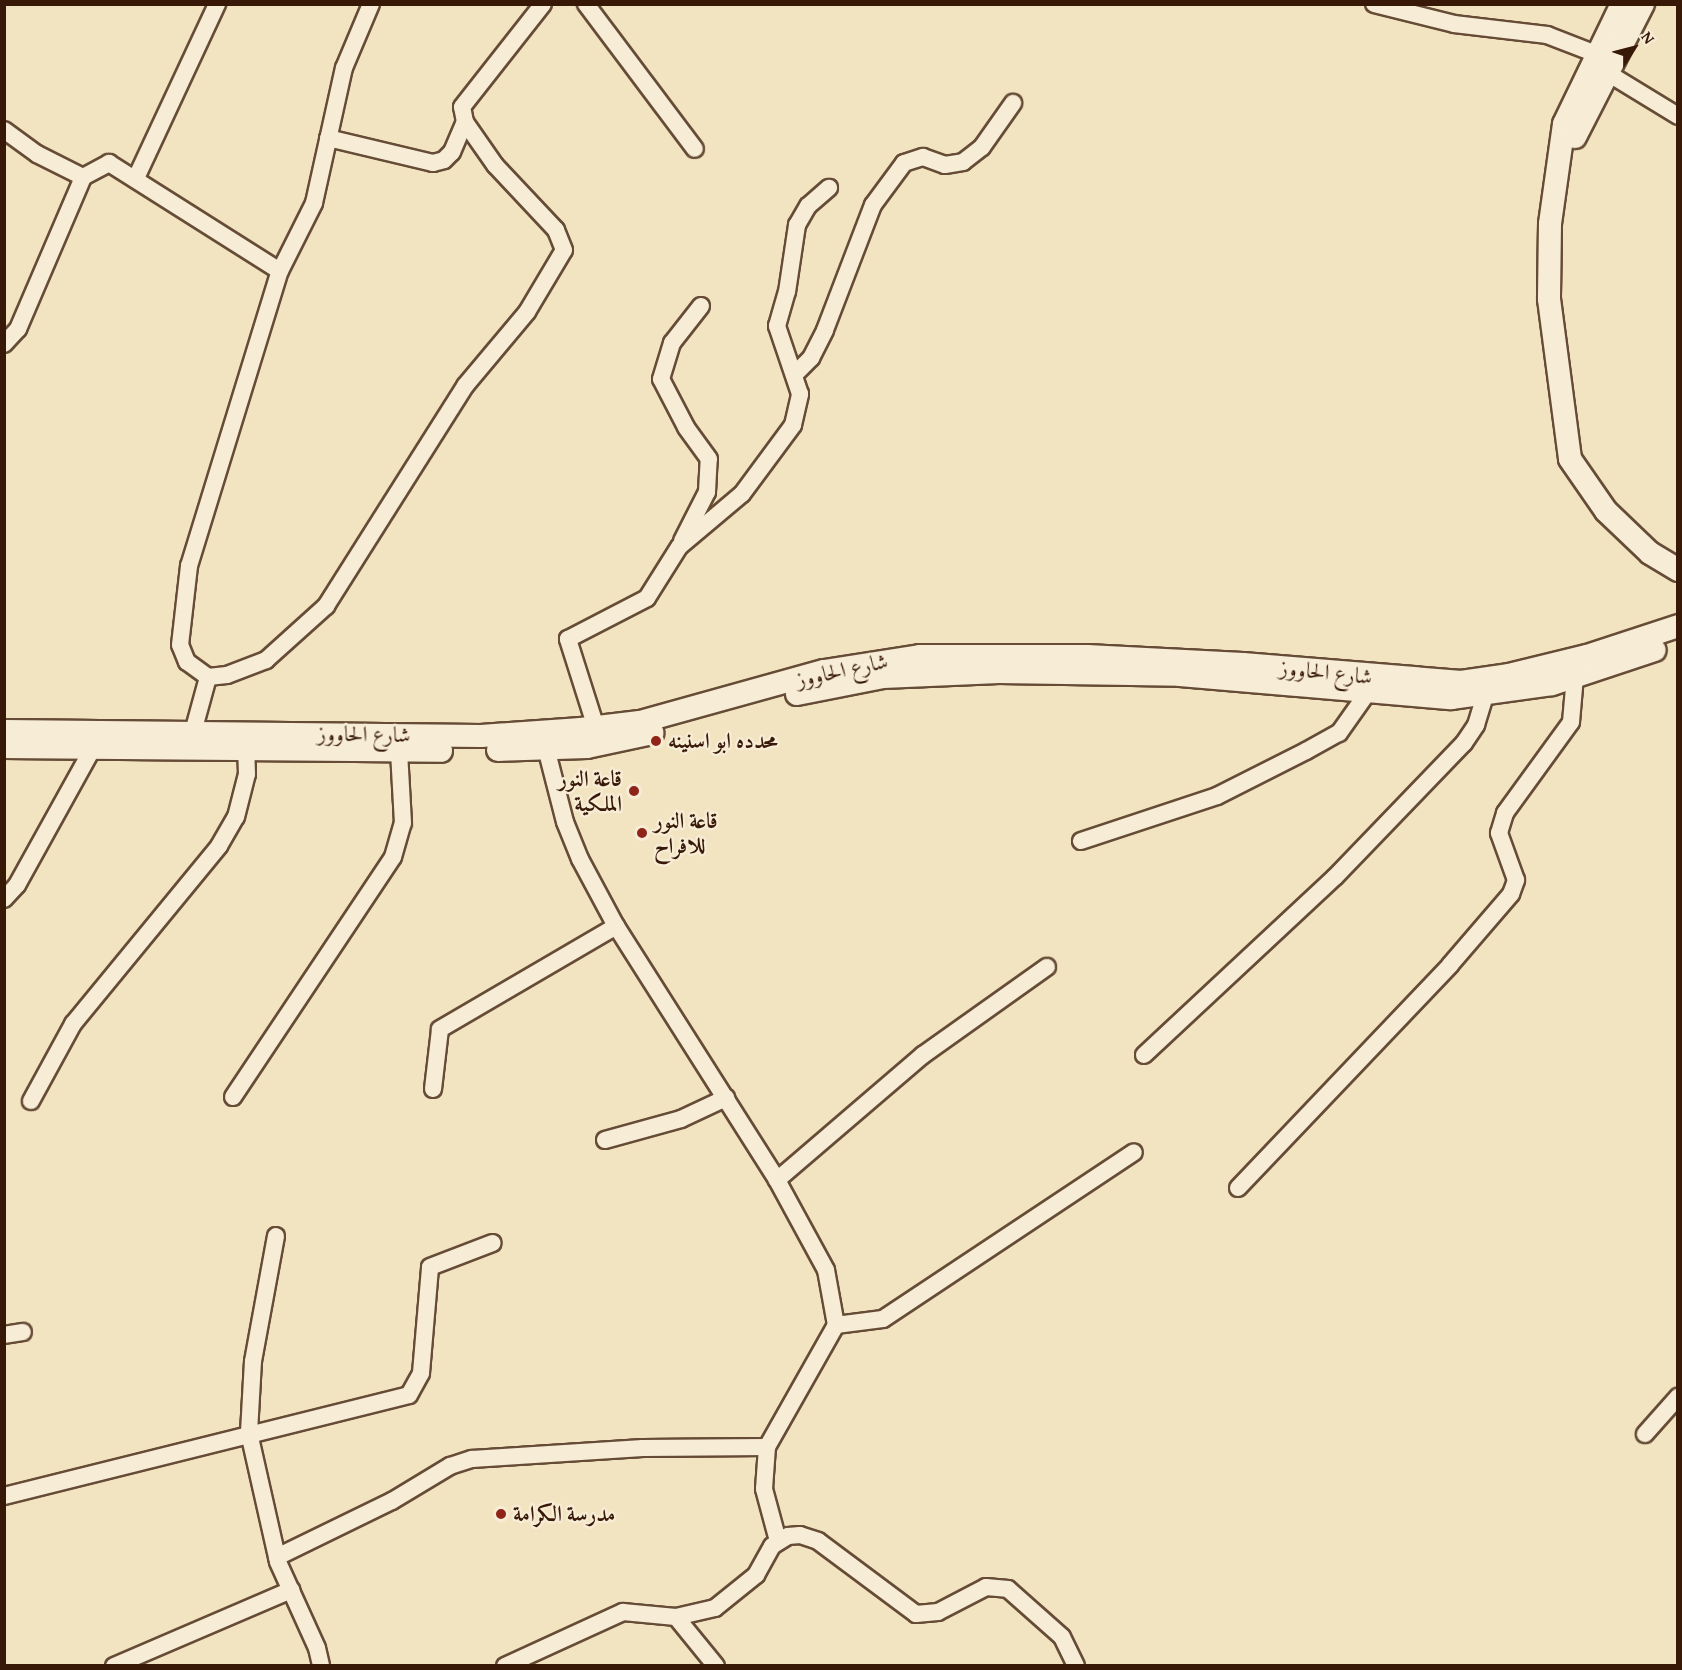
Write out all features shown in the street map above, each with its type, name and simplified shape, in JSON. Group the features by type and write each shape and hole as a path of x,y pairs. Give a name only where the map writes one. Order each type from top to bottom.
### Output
{"main road":[{"path":"1601,63 1622,4"},
{"path":"1643,4 1601,63 1564,124 1550,224 1549,299 1570,459 1606,511 1650,553 1677,570"},
{"name":"شارع الحاووز","path":"4,731 598,736 640,722 824,671 920,656 1087,656 1231,663 1461,682 1509,675 1587,656 1677,626"},
{"path":"4,747 399,751 546,748 824,687 926,673 1180,675 1451,698 1485,695 1575,676 1677,643"}],"street":[{"path":"136,178 217,4"},
{"path":"371,4 344,68 314,203 280,271 189,566 180,645 187,662 208,677 227,675 266,660 326,606 465,386 527,312 564,250 556,230 495,165 465,122 462,107 543,4"},
{"path":"586,4 695,148"},
{"path":"1374,4 1454,24 1547,35 1601,63 1677,116"},
{"path":"795,374 811,358 825,330 873,205 904,163 923,157 945,165 963,162 982,147 1013,103"},
{"path":"328,138 433,163 444,160 452,152 465,122"},
{"path":"4,130 37,154 82,177"},
{"path":"4,344 18,329 82,177 109,163 280,271"},
{"path":"679,547 742,494 780,446 798,412 800,394 777,326 797,225 808,206 829,188"},
{"path":"598,736 568,639 630,610 646,598 679,547 707,492 709,459 686,427 661,379 672,343 701,306"},
{"path":"1238,1188 1450,965 1511,894 1516,880 1499,833 1505,813 1572,722 1575,676"},
{"path":"193,732 208,677"},
{"path":"1081,842 1217,796 1306,751 1339,733 1368,692"},
{"path":"1144,1055 1335,877 1464,742 1476,725 1485,695"},
{"path":"4,899 17,885 93,748"},
{"path":"546,748 565,822 616,926 777,1180 826,1270 836,1325 767,1447 764,1489 778,1541"},
{"path":"31,1101 73,1024 230,827 244,794 246,750"},
{"path":"233,1097 393,857 403,823 399,751"},
{"path":"433,1089 440,1029 616,926"},
{"path":"777,1180 923,1055 1047,967"},
{"path":"606,1140 681,1119 726,1098"},
{"path":"836,1325 883,1319 1134,1152"},
{"path":"276,1236 253,1361 249,1433 277,1557 321,1665"},
{"path":"4,1496 249,1433 409,1395 421,1373 430,1267 493,1243"},
{"path":"4,1335 23,1332"},
{"path":"1646,1434 1677,1397"},
{"path":"277,1557 392,1501 450,1466 472,1459 643,1448 767,1447"},
{"path":"505,1665 623,1612 676,1617 715,1608 756,1575 778,1541 794,1535 813,1538 916,1614 938,1612 986,1587 1008,1589 1062,1637 1076,1665"},
{"path":"114,1665 291,1590"},
{"path":"676,1617 716,1665"}],"place":[{"name":"محدده ابو اسنينه","path":"656,741"},
{"name":"قاعة النور الملكية","path":"634,791"},
{"name":"قاعة النور للافراح","path":"642,833"},
{"name":"مدرسة الكرامة","path":"501,1514"}]}
